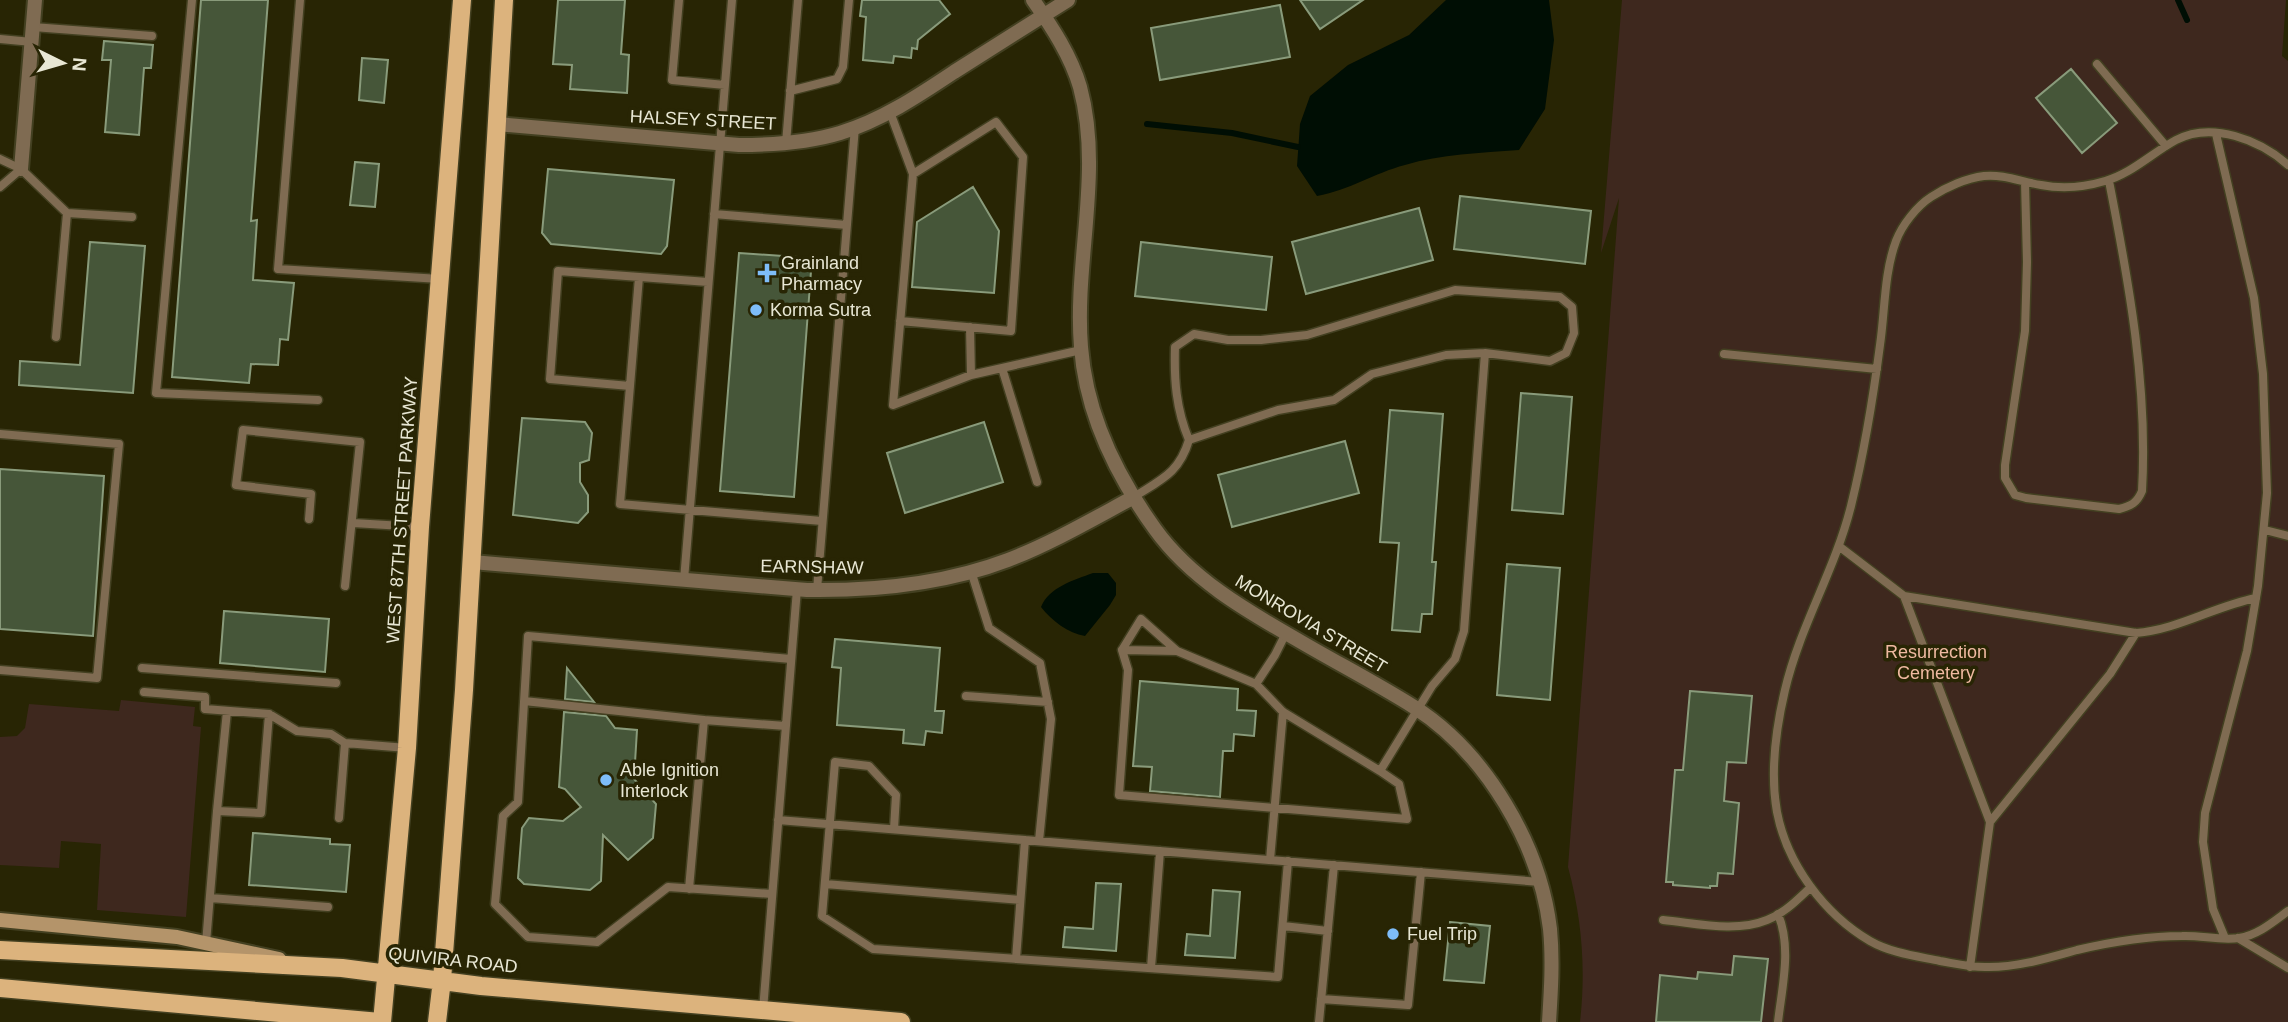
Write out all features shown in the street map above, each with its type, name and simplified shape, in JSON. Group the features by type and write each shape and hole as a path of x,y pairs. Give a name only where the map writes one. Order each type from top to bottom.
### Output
{"main road":[{"name":"WEST 87TH STREET PARKWAY","path":"381,1022 407,748 420,527 462,0"},
{"path":"437,1022 472,562 505,0"},
{"path":"0,920 177,937 314,967"},
{"name":"QUIVIRA ROAD","path":"0,950 314,967 765,1016"},
{"path":"0,988 381,1022"},
{"path":"765,1016 788,1013 901,1022"}],"street":[{"path":"21,169 35,0"},
{"name":"MONROVIA STREET","path":"1033,0 1058,38 1075,74 1087,125 1089,148 1079,304 1081,350 1087,386 1101,433 1116,468 1157,532 1191,568 1226,597 1417,709 1457,743 1485,774 1510,810 1527,844 1540,882 1549,928 1552,975 1549,1022"},
{"name":"HALSEY STREET","path":"496,124 720,143 765,145 804,142 855,127 890,112 1068,0"},
{"name":"EARNSHAW","path":"472,562 838,591 909,584 971,571 1007,560 1055,539 1134,497"}],"lane":[{"path":"192,0 156,393 318,400"},
{"path":"300,0 278,269 440,279"},
{"path":"679,0 672,80 725,85"},
{"path":"684,580 732,0"},
{"path":"786,143 797,0"},
{"path":"790,91 837,79 843,67 849,0"},
{"path":"0,39 32,34 152,36"},
{"path":"2097,64 2166,146"},
{"path":"890,112 913,174 892,405 971,375 1081,350"},
{"path":"900,321 1011,331 1023,157 996,122 913,174"},
{"path":"817,590 855,127"},
{"path":"2288,165 2258,143 2232,135 2199,133 2180,138 2109,181 2080,187 2047,186 1983,176 1956,184 1930,197 1911,217 1898,234 1890,258 1877,369 1865,440 1840,548 1796,653 1785,692 1774,771 1777,811 1786,843 1800,873 1847,924 1871,941 1899,953 1970,967 2018,965 2123,940 2183,936 2238,938 2266,928 2288,911"},
{"path":"2216,134 2254,298 2263,374 2266,444 2265,530 2256,598 2247,651 2205,813 2203,833 2213,909 2225,938"},
{"path":"0,159 21,169 67,213 132,217"},
{"path":"0,187 21,169"},
{"path":"2025,182 2025,331 2005,478 2015,495 2026,498 2119,509 2130,506 2142,491 2142,420 2131,302 2109,181"},
{"path":"57,337 67,213"},
{"path":"714,214 847,225"},
{"path":"629,386 550,379 558,271 708,282"},
{"path":"639,277 620,505 822,521"},
{"path":"1134,497 1169,474 1183,458 1189,440 1179,417 1174,382 1175,347 1194,334 1228,340 1307,335 1455,290 1560,297 1572,307 1574,333 1566,353 1550,361 1485,353 1446,355 1372,374 1334,400 1278,410 1189,440"},
{"path":"970,327 971,375"},
{"path":"1380,771 1432,686 1455,659 1464,631 1485,353"},
{"path":"1724,354 1877,369"},
{"path":"1002,368 1037,482"},
{"path":"309,519 311,494 236,485 243,430 360,442 345,586"},
{"path":"0,434 120,444 97,678 0,670"},
{"path":"352,523 420,527"},
{"path":"2265,530 2288,536"},
{"path":"1840,548 1905,596 2136,633 2152,632 2256,598"},
{"path":"971,571 989,628 1040,663 1051,719 1039,841"},
{"path":"765,1016 772,894 797,589"},
{"path":"1905,596 1990,822 1970,967"},
{"path":"1141,620 1177,651 1256,684 1283,712 1399,784 1407,819 1119,795 1128,670 1122,650 1141,620"},
{"path":"1256,684 1286,633"},
{"path":"1990,822 2110,674 2136,633"},
{"path":"772,894 668,887 597,942 528,937 495,904 503,816 519,802 528,636 791,659"},
{"path":"1122,650 1177,651"},
{"path":"142,668 336,683"},
{"path":"144,692 205,697 205,709 270,714 296,731 331,734 345,743 407,748"},
{"path":"966,696 1048,702"},
{"path":"524,701 786,726"},
{"path":"206,943 227,711"},
{"path":"1270,860 1283,712"},
{"path":"217,811 261,813 270,714"},
{"path":"689,889 704,720"},
{"path":"339,818 345,743"},
{"path":"894,830 896,795 869,766 835,762 822,916 873,949 1278,976 1288,862"},
{"path":"778,820 1540,882"},
{"path":"1016,958 1025,840"},
{"path":"1151,968 1160,851"},
{"path":"1319,1022 1334,865"},
{"path":"1321,999 1408,1006 1421,872"},
{"path":"825,884 1020,900"},
{"path":"1662,920 1734,927 1767,921 1790,908 1811,887"},
{"path":"210,898 328,908"},
{"path":"1778,914 1786,947 1778,1022"},
{"path":"1283,926 1328,931"},
{"path":"2238,938 2288,968"}],"green space":[{"name":"Resurrection Cemetery","path":"1622,0 2286,0 2282,56 2288,61 2288,1022 1580,1022 1582,944 1568,867 1619,198 1601,253"},
{"path":"121,700 195,707 193,726 201,727 186,917 97,910 101,844 61,841 59,868 0,865 0,737 17,736 25,728 29,704 119,711"}],"shaded area":[{"path":"1446,0 1549,0 1554,40 1545,109 1519,150 1461,154 1419,161 1317,196 1297,166 1300,124 1310,96 1348,65 1409,35"},
{"path":"1093,573 1108,573 1116,583 1116,595 1085,636 1061,626 1041,607 1056,589"}],"building":[{"path":"201,0 268,0 251,221 257,220 253,280 294,283 288,340 280,339 278,365 251,364 249,383 172,377"},
{"path":"558,0 625,0 621,54 629,55 627,93 570,89 572,65 553,64"},
{"path":"862,0 939,0 950,14 918,40 917,49 912,48 911,58 894,56 893,63 863,60 866,17 860,16"},
{"path":"1300,0 1363,0 1320,29"},
{"path":"1280,5 1290,57 1160,80 1151,28"},
{"path":"104,41 153,45 151,68 144,68 139,135 105,132 111,60 102,60"},
{"path":"362,58 388,60 384,103 359,100"},
{"path":"2071,69 2117,123 2082,153 2036,98"},
{"path":"355,162 379,164 375,207 350,205"},
{"path":"548,169 674,180 667,246 661,254 551,244 542,233"},
{"path":"973,187 999,231 994,293 912,287 917,222"},
{"path":"1460,196 1591,211 1585,264 1454,249"},
{"path":"1419,208 1433,260 1306,294 1292,242"},
{"path":"90,242 145,246 133,393 19,385 20,361 80,365"},
{"path":"1141,242 1272,257 1266,310 1135,296"},
{"path":"739,253 812,258 794,497 720,491"},
{"path":"1521,393 1572,397 1563,514 1512,510"},
{"path":"1390,410 1443,414 1432,562 1436,562 1432,614 1422,614 1420,632 1392,630 1399,543 1380,542"},
{"path":"522,418 585,422 592,433 589,460 580,463 580,482 588,495 588,512 578,523 513,515"},
{"path":"984,422 1003,482 905,513 887,453"},
{"path":"1345,441 1359,493 1232,527 1218,475"},
{"path":"0,469 104,476 93,636 0,629"},
{"path":"1507,564 1560,568 1550,700 1497,695"},
{"path":"224,611 329,619 325,672 220,663"},
{"path":"835,639 940,648 935,711 944,711 942,733 926,731 924,745 903,743 904,730 837,725 841,668 832,667"},
{"path":"567,668 594,702 565,699"},
{"path":"1140,681 1238,689 1237,710 1256,711 1254,736 1234,734 1233,751 1223,751 1220,797 1150,791 1152,767 1133,766"},
{"path":"1690,691 1752,696 1746,763 1727,762 1724,801 1739,803 1733,874 1718,873 1717,886 1710,888 1666,882 1675,770 1683,770"},
{"path":"564,712 606,716 615,728 637,730 634,779 656,804 653,838 628,860 603,835 601,881 590,890 524,884 518,878 522,828 529,818 563,821 581,807 565,789 559,787"},
{"path":"253,833 330,839 330,844 350,845 346,892 249,885"},
{"path":"1096,883 1121,884 1116,951 1063,947 1065,927 1093,929"},
{"path":"1213,890 1240,892 1235,958 1185,955 1187,934 1210,936"},
{"path":"1450,922 1490,926 1484,983 1444,980"},
{"path":"1734,956 1768,959 1761,1022 1656,1022 1660,975 1697,979 1698,972 1732,975"}],"waterway":[{"path":"2178,0 2187,20"},
{"path":"1147,124 1232,133 1298,147"}],"place":[{"name":"Grainland Pharmacy","path":"767,273"},
{"name":"Korma Sutra","path":"756,310"},
{"name":"Able Ignition Interlock","path":"606,780"},
{"name":"Fuel Trip","path":"1393,934"}]}
